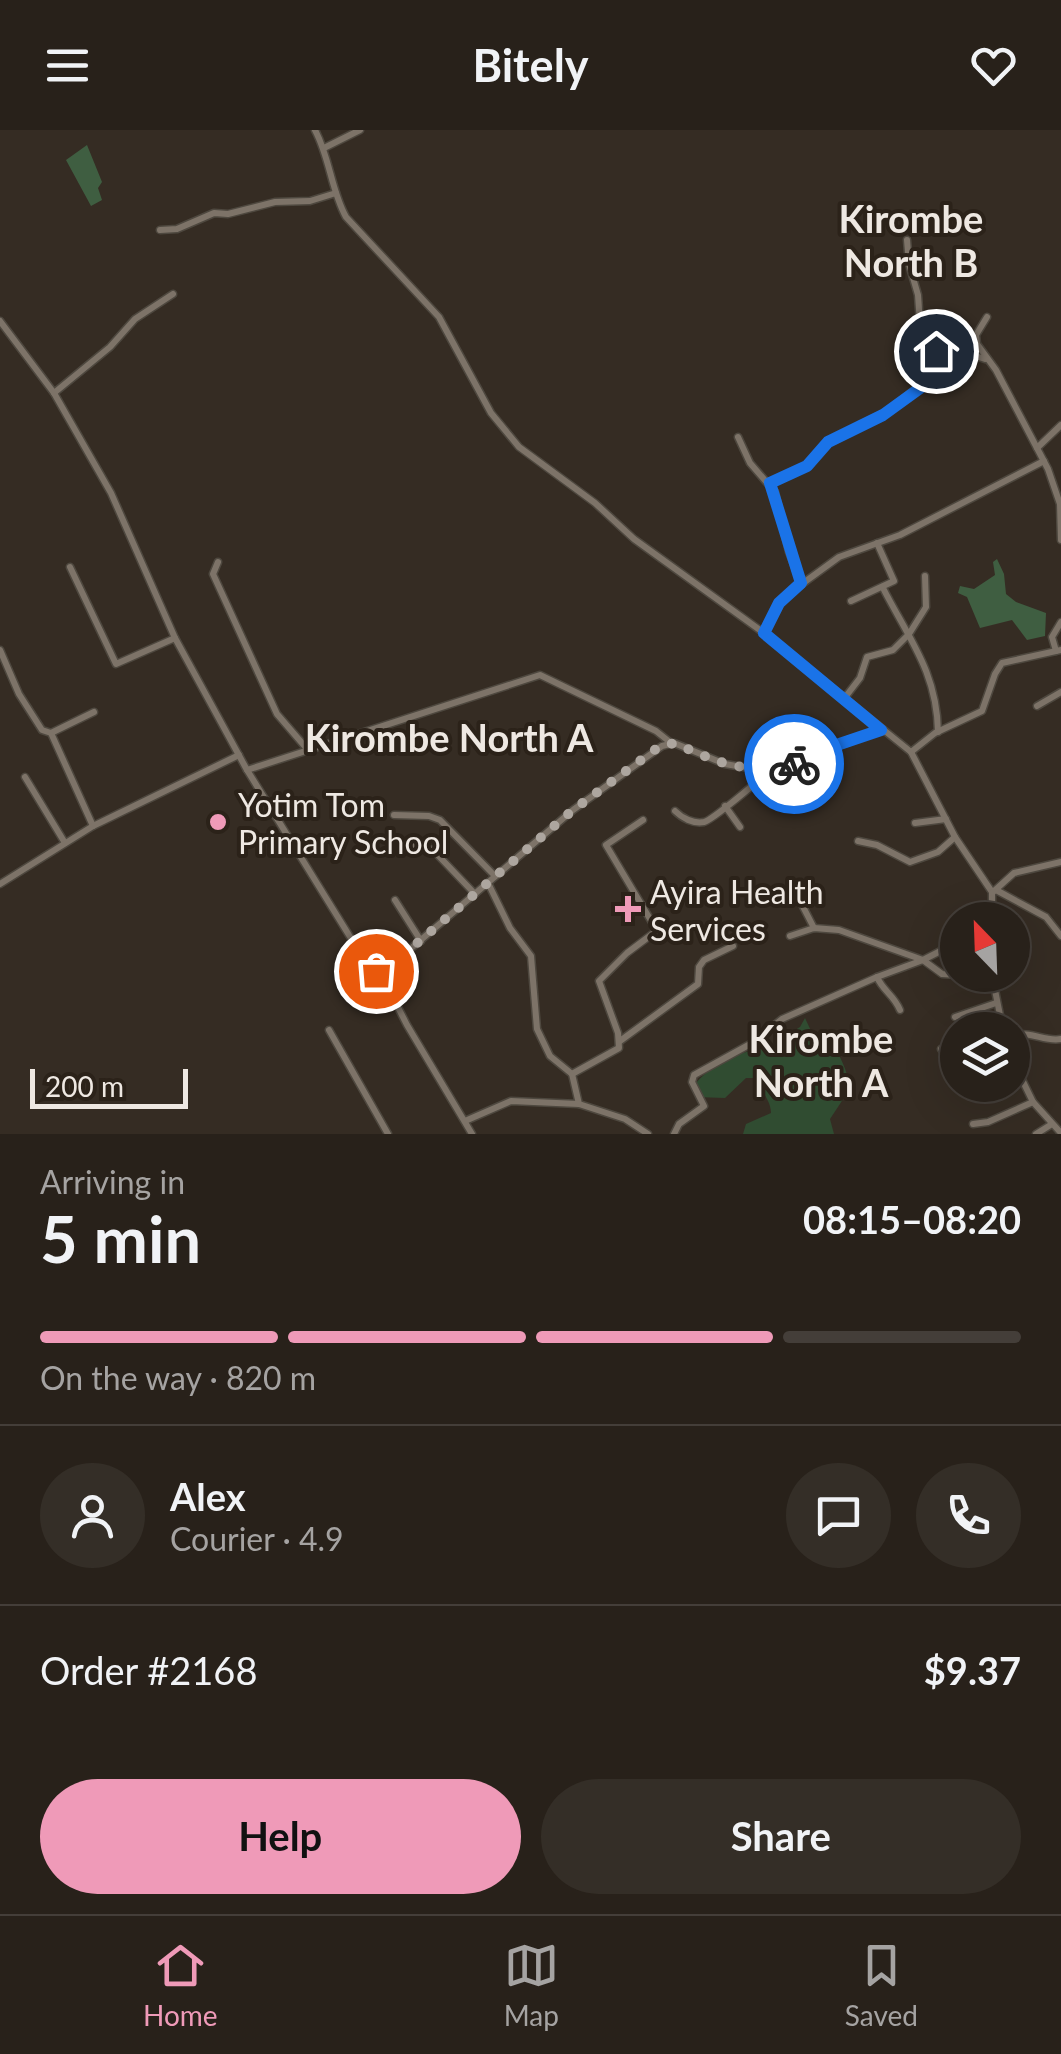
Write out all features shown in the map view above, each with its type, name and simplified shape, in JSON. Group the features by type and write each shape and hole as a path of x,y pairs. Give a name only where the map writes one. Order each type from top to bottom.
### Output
{"street":[{"path":"315,130 342,211 439,317 491,413 508,435 596,503 634,539 764,633 911,752 956,837 994,891 1046,917 1061,936"},
{"path":"324,148 360,130"},
{"path":"160,230 177,229 214,213 228,214 275,202 310,201 336,193"},
{"path":"770,483 807,466 828,442 883,415 923,386 928,378 928,353 922,338 906,240"},
{"path":"54,393 110,348 135,318 173,294"},
{"path":"987,317 976,340 1044,461 1060,504 1061,540"},
{"path":"0,321 54,393 125,521 175,638 248,770 352,940 381,974 472,1134"},
{"path":"928,353 952,348 986,359"},
{"path":"1037,448 1061,425"},
{"path":"738,436 750,463 770,483 801,583"},
{"path":"764,633 779,603 801,583 847,553 877,543 1044,461"},
{"path":"851,601 894,580 877,543"},
{"path":"218,562 213,574 277,714 308,750"},
{"path":"70,567 116,664 175,638"},
{"path":"843,700 860,678 867,656 893,650 909,634 926,607 926,576"},
{"path":"883,588 918,648 936,701 938,732"},
{"path":"911,752 938,732 982,712 998,668 1006,661 1058,650 1052,638 1061,622"},
{"path":"0,650 31,714 40,728 51,733 93,826"},
{"path":"248,770 540,675 656,731 671,743 725,764 766,772 783,769 816,752 881,730"},
{"path":"1037,706 1061,692"},
{"path":"51,733 94,712"},
{"path":"381,974 588,798 650,753 671,743"},
{"path":"0,884 93,826 240,755"},
{"path":"674,812 699,822 710,819 758,784 766,772"},
{"path":"25,777 65,843"},
{"path":"725,806 740,827"},
{"path":"394,815 440,820 495,876"},
{"path":"914,822 946,819"},
{"path":"572,1074 619,1048 620,1041 598,981 656,930 606,844 643,820"},
{"path":"858,841 877,844 910,862 938,852 956,837"},
{"path":"406,846 438,853 475,894"},
{"path":"993,902 994,891 1014,873 1061,862"},
{"path":"488,882 510,928 532,956 540,1038 556,1062 572,1074 580,1104"},
{"path":"797,895 814,928"},
{"path":"394,900 422,942"},
{"path":"790,936 814,928 840,930 923,960 940,973"},
{"path":"620,1041 698,984 704,960 733,946"},
{"path":"674,1134 679,1124 704,1106 692,1082 694,1076 754,1042 782,1020 940,951"},
{"path":"876,977 884,991 894,996 900,1010"},
{"path":"994,992 998,1012"},
{"path":"970,1012 996,1003"},
{"path":"329,1030 388,1134"},
{"path":"1030,1033 1049,1040 1061,1039"},
{"path":"1030,1096 1061,1133"},
{"path":"465,1121 512,1102 580,1104 626,1119 648,1134"},
{"path":"973,1124 988,1122 1033,1102"},
{"path":"1036,1134 1052,1124"}],"green space":[{"path":"87,145 102,182 98,188 102,200 91,206 66,160"},
{"path":"997,559 1004,574 1006,594 1046,613 1045,636 1027,640 1012,620 980,628 967,597 958,593 960,586 974,589 995,575 993,562"},
{"path":"805,1018 820,1050 837,1051 848,1079 846,1093 830,1119 834,1134 743,1134 746,1124 771,1113 757,1078 746,1078 725,1098 696,1097 692,1089 718,1064 743,1053 779,1046"}],"way so far":[{"path":"376,971 381,974 434,932 573,810 656,749 674,743 716,761 763,772 794,764"}],"place":[{"name":"Yotim Tom Primary School","path":"218,822"},
{"name":"Ayira Health Services","path":"628,909"}],"district":[{"name":"Kirombe North B","path":"911,240"},
{"name":"Kirombe North A","path":"449,737"},
{"name":"Kirombe North A","path":"821,1060"}],"route":[{"path":"794,764 816,752 881,730 764,633 779,603 801,583 770,483 807,466 828,442 883,415 923,386 928,378 928,353 936,351"}]}
